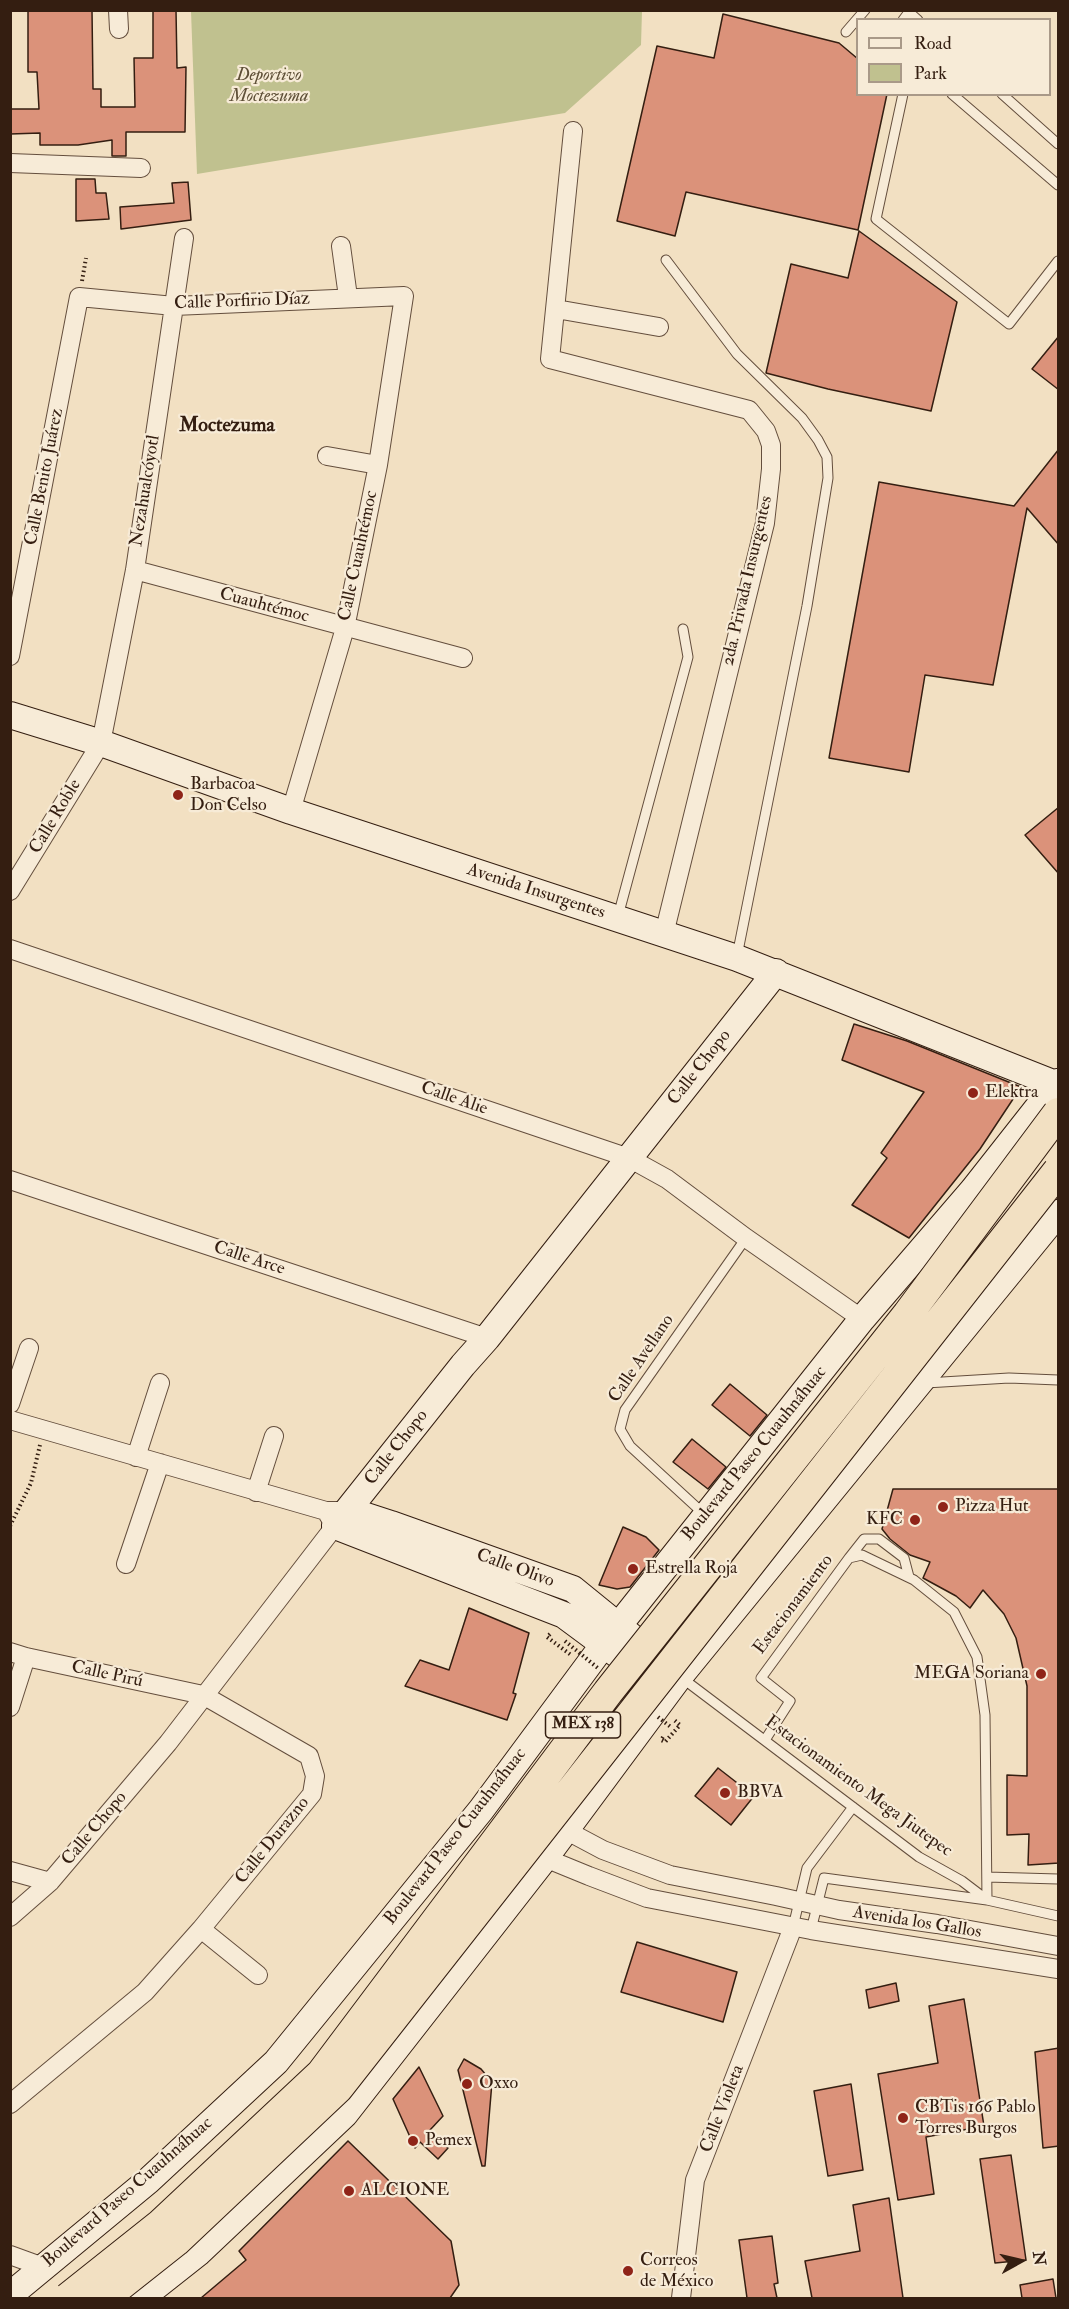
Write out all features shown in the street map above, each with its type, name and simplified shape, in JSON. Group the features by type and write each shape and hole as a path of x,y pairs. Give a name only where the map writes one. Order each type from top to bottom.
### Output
{"main road":[{"name":"Boulevard Paseo Cuauhnáhuac","path":"68,2298 161,2224 321,2074 608,1692 908,1314 1058,1091"},
{"name":"MEX 138","path":"104,2298 176,2241 338,2088 1059,1171"}],"street":[{"path":"118,10 119,29"},
{"name":"2da. Privada Insurgentes","path":"573,131 550,359 749,410 766,431 771,445 771,469 765,523 664,934"},
{"path":"10,163 141,168"},
{"name":"Nezahualcóyotl","path":"101,743 135,570 183,238"},
{"path":"341,246 348,297"},
{"name":"Calle Porfirio Díaz","path":"80,297 174,306 404,296"},
{"name":"Calle Cuauhtémoc","path":"291,810 345,628 378,465 404,296"},
{"name":"Calle Benito Juárez","path":"10,656 80,297"},
{"path":"556,309 659,327"},
{"path":"327,456 378,465"},
{"name":"Cuauhtémoc","path":"135,570 463,658"},
{"name":"Avenida Insurgentes","path":"10,715 101,743 291,810 737,958 776,972 1058,1091"},
{"name":"Calle Roble","path":"10,891 101,743"},
{"name":"Calle Alie","path":"10,949 629,1158 667,1179 746,1238 862,1319"},
{"name":"Calle Chopo","path":"10,1917 50,1882 168,1743 336,1516 487,1338 776,972"},
{"name":"Boulevard Paseo Cuauhnáhuac","path":"10,2295 148,2181 276,2062 482,1810 612,1635 862,1319 1058,1091"},
{"name":"Calle Arce","path":"10,1179 487,1338"},
{"path":"973,1190 1036,1241"},
{"name":"MEX 138","path":"141,2298 198,2253 345,2114 673,1686 1059,1213"},
{"path":"10,1404 29,1348"},
{"path":"136,1457 160,1383"},
{"name":"Calle Olivo","path":"10,1420 336,1516 391,1524 573,1589 612,1635 673,1686"},
{"path":"256,1492 274,1436"},
{"path":"126,1564 160,1463"},
{"path":"10,1707 18,1655"},
{"name":"Calle Pirú","path":"18,1655 203,1695"},
{"name":"Calle Durazno","path":"10,2104 145,1992 201,1929 312,1794 315,1776 309,1756 203,1695"},
{"path":"498,1787 564,1830"},
{"path":"482,1810 544,1857 647,1898 787,1926"},
{"name":"Avenida los Gallos","path":"564,1830 603,1850 670,1875 808,1903 1059,1946"},
{"path":"10,1871 50,1882"},
{"name":"Avenida los Gallos","path":"787,1926 1059,1970"},
{"name":"Calle Violeta","path":"681,2298 695,2180 787,1926"},
{"path":"201,1929 258,1975"},
{"path":"10,2255 43,2267"}],"lane":[{"path":"904,18 909,12 916,18"},
{"path":"846,32 856,20"},
{"path":"903,96 876,219 1009,324 1059,261"},
{"path":"954,96 1059,185"},
{"path":"1004,96 1059,144"},
{"path":"666,260 737,354 802,418 818,440 828,467 807,606 737,958"},
{"path":"617,919 688,657 683,629"},
{"name":"Calle Avellano","path":"705,1515 630,1446 620,1430 625,1410 746,1238"},
{"path":"921,1383 1009,1378 1059,1380"},
{"path":"849,1558 864,1539 879,1539 904,1558 909,1577"},
{"name":"Estacionamiento","path":"765,1740 790,1701 760,1678 849,1558 862,1555 909,1577 954,1612 977,1657 985,1715 987,1900"},
{"name":"Estacionamiento Mega Jiutepec","path":"673,1686 765,1740 919,1857 962,1881 987,1900 1059,1916"},
{"path":"812,1930 808,1903 807,1868 853,1807"},
{"path":"987,1877 1059,1879"},
{"path":"787,1926 808,1903 824,1878 987,1900"}],"path":[{"path":"10,1526 31,1483 43,1431"},
{"path":"672,1728 661,1740 665,1742 680,1725"}],"green space":[{"name":"Deportivo Moctezuma","path":"191,11 642,11 641,45 565,113 197,174"}],"building":[{"path":"28,10 92,10 93,89 101,89 101,107 135,107 134,58 153,58 153,10 176,10 177,68 186,67 185,132 126,132 126,156 112,156 112,140 78,145 40,145 40,133 10,134 10,109 39,109 37,72 28,72"},
{"path":"723,14 839,43 856,57 856,96 887,96 858,230 686,192 675,236 617,221 657,46 714,58"},
{"path":"76,179 95,179 96,193 106,193 109,219 76,221"},
{"path":"188,182 191,220 121,229 120,207 174,203 172,183"},
{"path":"859,231 957,302 931,411 766,373 791,264 848,278"},
{"path":"1059,336 1059,390 1032,369"},
{"path":"1059,449 1059,545 1027,508 993,685 925,675 909,772 829,758 879,482 1014,506"},
{"path":"1059,807 1059,874 1025,835"},
{"path":"854,1024 907,1041 1021,1087 980,1149 909,1238 852,1205 887,1158 881,1153 924,1092 842,1060"},
{"path":"730,1384 767,1415 750,1436 712,1405"},
{"path":"692,1439 726,1467 708,1489 673,1462"},
{"name":"MEGA Soriana","path":"893,1489 1059,1489 1059,1863 1028,1865 1029,1834 1007,1835 1007,1775 1027,1776 1027,1686 1016,1638 1004,1614 983,1590 970,1608 956,1596 923,1578 930,1562 910,1555 890,1539 882,1529"},
{"path":"623,1527 646,1537 659,1550 630,1587 617,1589 599,1585"},
{"path":"469,1608 529,1633 513,1693 516,1694 507,1720 405,1686 420,1660 449,1670"},
{"path":"718,1768 754,1796 731,1825 695,1796"},
{"path":"637,1942 737,1972 723,2022 621,1992"},
{"path":"896,1983 899,2001 869,2008 866,1990"},
{"path":"964,1999 984,2126 926,2137 934,2194 898,2200 878,2074 938,2063 929,2006"},
{"path":"1059,2048 1059,2146 1043,2148 1035,2052"},
{"path":"464,2059 481,2069 492,2082 485,2166 482,2166 458,2070"},
{"path":"419,2067 443,2116 430,2130 448,2148 438,2159 420,2142 415,2148 393,2099"},
{"path":"851,2084 863,2170 828,2176 814,2091"},
{"name":"ALCIONE","path":"348,2141 451,2241 459,2285 450,2298 201,2298 246,2260 239,2251"},
{"path":"1011,2155 1026,2260 995,2263 980,2159"},
{"path":"889,2198 903,2298 812,2298 805,2261 860,2251 853,2205"},
{"path":"772,2236 778,2283 774,2284 777,2298 747,2298 739,2240"},
{"path":"1053,2279 1056,2298 1022,2298 1020,2285"}],"place":[{"name":"Barbacoa Don Celso","path":"178,795"},
{"name":"Elektra","path":"973,1093"},
{"name":"Pizza Hut","path":"943,1507"},
{"name":"KFC","path":"915,1520"},
{"name":"Estrella Roja","path":"633,1569"},
{"name":"MEGA Soriana","path":"1041,1674"},
{"name":"BBVA","path":"725,1793"},
{"name":"Oxxo","path":"467,2084"},
{"name":"CBTis 166 Pablo Torres Burgos","path":"903,2118"},
{"name":"Pemex","path":"413,2141"},
{"name":"ALCIONE","path":"349,2191"},
{"name":"Correos de México","path":"628,2271"}],"district":[{"name":"Moctezuma","path":"227,427"}]}
